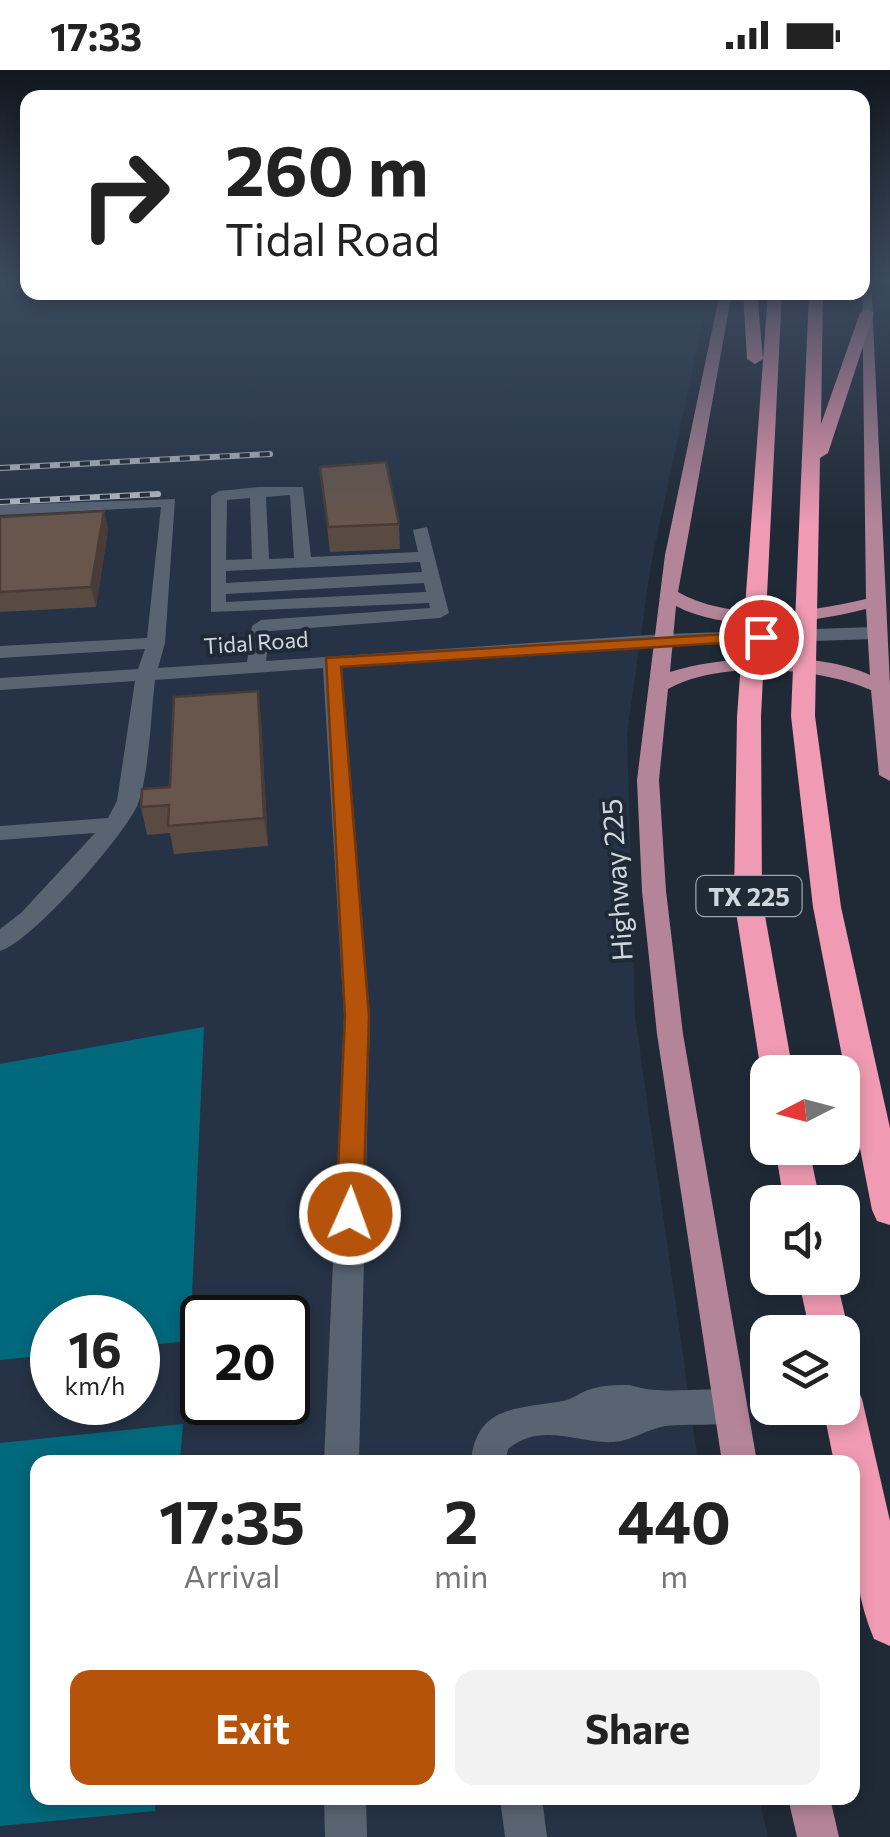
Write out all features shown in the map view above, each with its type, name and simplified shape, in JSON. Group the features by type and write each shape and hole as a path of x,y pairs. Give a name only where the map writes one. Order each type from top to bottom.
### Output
{"highway":[{"path":"755,361 762,477"},
{"name":"TX 225","path":"771,361 750,717 748,899 774,1055"},
{"name":"TX 225","path":"814,361 803,716 827,907 890,1210"},
{"path":"810,475 839,400 848,361"},
{"path":"848,1425 854,1455"},
{"path":"860,1482 890,1623"}],"main road":[{"name":"Highway 225","path":"712,361 672,555 648,780 654,891 682,1122 738,1455"},
{"path":"870,361 874,632 890,776"},
{"path":"669,594 690,607 732,615 854,608 874,602"},
{"path":"659,686 678,675 697,671 818,664 852,672 877,686"},
{"path":"811,1805 818,1837"}],"street":[{"path":"303,562 303,488 219,496 217,608 437,596"},
{"path":"258,492 261,564"},
{"path":"0,510 169,502 156,643 146,675 132,786 116,824 41,908 0,942"},
{"path":"256,667 260,626 440,613 421,530"},
{"path":"217,566 424,556"},
{"path":"217,589 432,577"},
{"name":"Tidal Road","path":"0,684 665,640 874,632"},
{"path":"0,652 156,643"},
{"path":"332,662 357,1016 342,1455"},
{"path":"0,833 116,824"},
{"path":"489,1455 492,1439 507,1426 572,1416 606,1402 630,1401 656,1410 730,1407"},
{"path":"344,1805 346,1837"},
{"path":"522,1805 526,1837"}],"shaded area":[{"path":"0,361 694,361 651,564 627,733 635,1016 697,1455 30,1455 30,1805 761,1805 768,1837 0,1837"}],"water":[{"path":"204,1027 192,1295 180,1295 180,1342 160,1344 160,1295 30,1295 30,1357 0,1360 0,1064"},
{"path":"183,1425 181,1455 30,1455 30,1805 155,1805 155,1811 0,1826 0,1443"}],"building":[{"path":"386,462 399,524 328,527 320,467"},
{"path":"104,511 91,587 0,592 0,517"},
{"path":"258,691 264,818 168,826 169,805 141,807 142,789 170,787 174,697"}],"railway":[{"path":"0,468 270,454"},
{"path":"0,502 158,494"}],"route":[{"path":"350,1214 357,1016 332,662 761,637"}]}
